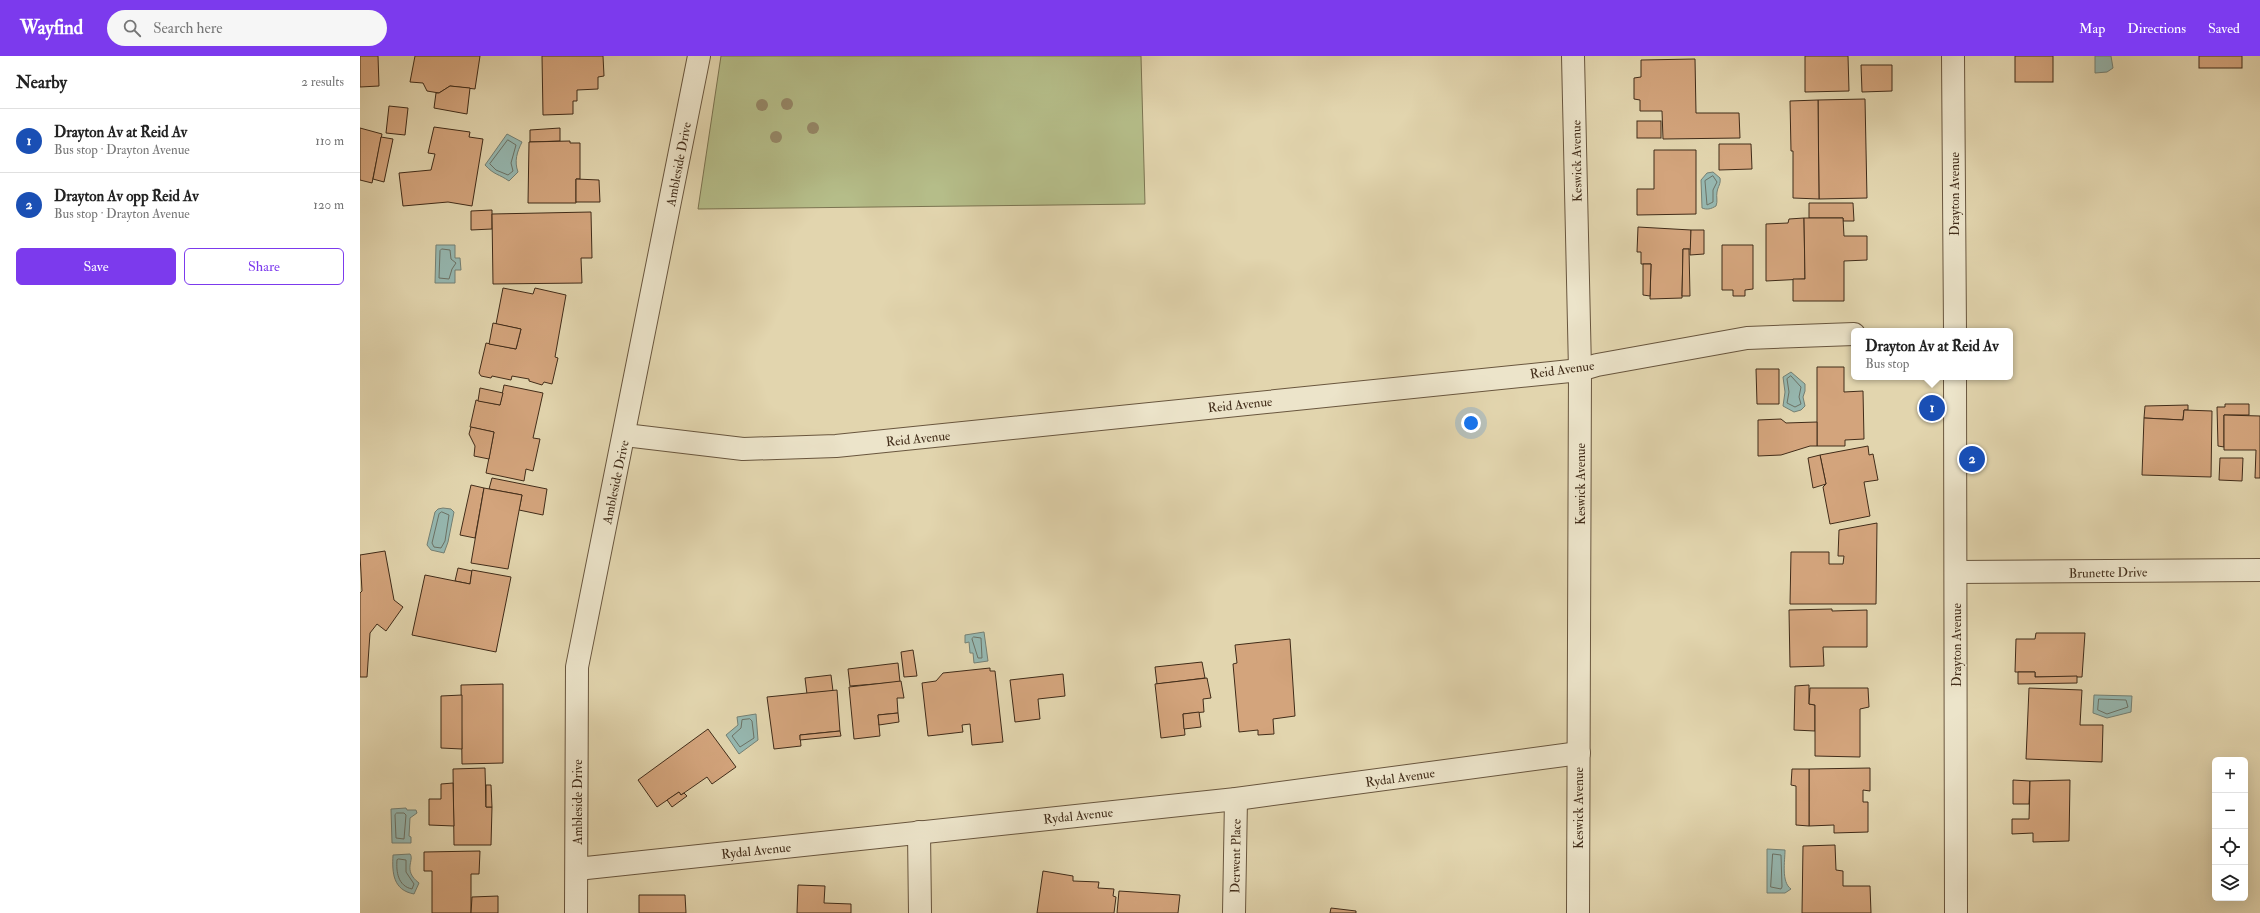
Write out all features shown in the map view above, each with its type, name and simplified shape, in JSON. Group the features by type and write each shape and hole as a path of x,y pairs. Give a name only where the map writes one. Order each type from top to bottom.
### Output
{"street":[{"name":"Ambleside Drive","path":"576,913 577,667 699,56"},
{"name":"Keswick Avenue","path":"1573,56 1580,370 1578,913"},
{"name":"Drayton Avenue","path":"1953,56 1955,328"},
{"name":"Reid Avenue","path":"624,435 743,449 836,446 1580,370 1597,365 1747,338 1851,334"},
{"name":"Drayton Avenue","path":"1955,380 1956,913"},
{"name":"Brunette Drive","path":"1956,572 2260,570"},
{"name":"Rydal Avenue","path":"576,869 1236,799 1579,753"},
{"name":"Derwent Place","path":"1234,913 1236,799"},
{"path":"919,832 920,913"}],"green space":[{"path":"721,56 1141,56 1145,204 698,209"}],"water":[{"path":"2095,56 2111,56 2113,68 2107,72 2095,73"},
{"path":"507,134 522,142 516,164 518,172 509,181 494,173 485,165"},
{"path":"1713,172 1720,178 1717,190 1717,204 1711,208 1704,209 1702,208 1701,180 1707,173"},
{"path":"436,245 455,245 455,258 460,258 461,270 455,270 455,283 435,283"},
{"path":"1791,372 1805,384 1803,397 1805,406 1801,410 1794,412 1783,406 1785,392 1783,377"},
{"path":"438,509 451,509 454,512 448,542 444,553 431,550 427,545 435,512"},
{"path":"984,632 988,661 974,663 973,653 970,653 969,642 965,643 965,635"},
{"path":"2094,695 2132,696 2131,712 2107,718 2093,713"},
{"path":"756,714 758,740 739,754 726,735 738,725 737,717"},
{"path":"406,808 407,810 416,810 417,813 410,818 409,836 411,837 411,843 392,843 391,809"},
{"path":"1767,849 1785,850 1785,876 1786,882 1791,889 1785,893 1767,893"},
{"path":"410,854 411,874 419,883 414,894 407,892 398,885 395,880 393,868 393,855"}],"building":[{"path":"360,56 378,56 379,86 360,87"},
{"path":"415,56 480,56 475,89 450,86 439,93 427,91 423,83 410,82"},
{"path":"542,56 603,56 604,76 598,77 598,89 577,90 577,101 573,101 573,114 543,115"},
{"path":"1805,56 1848,56 1849,91 1805,92"},
{"path":"2015,56 2053,56 2053,82 2015,82"},
{"path":"2199,56 2242,56 2242,68 2199,68"},
{"path":"1695,59 1696,113 1739,113 1740,138 1663,139 1662,111 1640,111 1640,100 1634,99 1634,78 1641,77 1641,60"},
{"path":"1861,65 1892,65 1892,91 1862,92"},
{"path":"450,86 470,88 467,114 434,108 436,93 439,93"},
{"path":"1865,99 1867,198 1819,199 1818,100"},
{"path":"1818,100 1819,199 1793,198 1793,151 1791,151 1790,101"},
{"path":"389,106 408,108 405,135 386,133"},
{"path":"1637,121 1661,121 1661,138 1637,138"},
{"path":"434,127 470,132 469,137 483,139 472,206 448,202 403,206 399,173 431,170 435,154 428,153"},
{"path":"360,128 382,134 372,183 360,180"},
{"path":"560,128 560,141 530,142 530,130"},
{"path":"381,137 393,139 384,182 373,179"},
{"path":"570,141 570,143 580,143 580,179 576,179 576,203 528,203 529,142"},
{"path":"1719,144 1751,144 1752,169 1719,170"},
{"path":"1654,150 1696,150 1696,214 1637,215 1637,189 1654,189"},
{"path":"576,179 599,180 600,202 576,202"},
{"path":"1809,203 1853,203 1854,221 1843,221 1843,218 1809,218"},
{"path":"492,210 492,229 471,230 471,211"},
{"path":"591,212 592,258 581,258 582,283 493,284 492,214"},
{"path":"1804,218 1805,279 1766,281 1766,224 1788,223 1789,219"},
{"path":"1804,218 1843,218 1844,236 1867,236 1867,260 1844,261 1844,301 1793,301 1793,279 1805,279"},
{"path":"1638,227 1691,230 1691,249 1683,249 1682,298 1650,299 1651,264 1641,264 1641,252 1637,252"},
{"path":"1691,230 1704,230 1704,254 1690,255"},
{"path":"1722,245 1753,245 1753,289 1745,290 1745,296 1733,296 1733,290 1722,290"},
{"path":"1683,249 1689,249 1690,296 1682,296"},
{"path":"1643,264 1651,264 1650,296 1643,295"},
{"path":"503,288 533,294 535,288 566,295 555,357 558,358 552,384 544,382 542,385 529,381 529,379 512,376 511,380 492,376 491,378 481,376 479,373 486,343 516,349 521,329 496,324"},
{"path":"493,323 521,329 516,349 489,344"},
{"path":"1817,367 1844,367 1844,392 1863,391 1864,439 1845,440 1845,446 1817,446"},
{"path":"1756,369 1779,369 1779,404 1757,404"},
{"path":"504,385 543,393 533,438 540,439 533,471 526,469 524,481 486,473 494,432 470,427 476,400 500,405"},
{"path":"480,388 503,393 500,405 478,401"},
{"path":"2225,404 2249,404 2249,415 2224,415 2224,447 2218,446 2217,407 2225,407"},
{"path":"2188,405 2188,410 2184,410 2183,420 2144,418 2145,406"},
{"path":"2184,410 2212,411 2211,477 2142,475 2144,418 2183,420"},
{"path":"2224,415 2260,416 2260,478 2255,478 2256,450 2224,450"},
{"path":"1781,419 1786,423 1817,422 1817,446 1810,446 1781,455 1758,456 1758,420"},
{"path":"471,427 494,432 489,459 474,456 475,446 469,434"},
{"path":"1868,446 1869,455 1873,454 1878,480 1864,482 1870,516 1830,524 1823,487 1826,484 1820,455"},
{"path":"1820,455 1826,484 1813,488 1808,458"},
{"path":"2220,458 2243,458 2242,481 2219,480"},
{"path":"492,478 547,489 543,515 519,510 522,495 489,489"},
{"path":"471,485 484,488 475,538 460,535"},
{"path":"484,488 522,495 508,569 471,563"},
{"path":"1877,523 1876,604 1790,604 1791,552 1829,552 1829,564 1843,564 1844,556 1838,556 1839,530"},
{"path":"385,551 394,600 403,607 386,631 377,624 370,633 367,677 360,677 360,593 362,591 360,555"},
{"path":"458,568 472,571 470,584 455,581"},
{"path":"472,570 511,577 496,652 412,635 425,575 470,584"},
{"path":"1832,609 1832,611 1867,610 1867,647 1823,647 1824,666 1790,667 1789,610"},
{"path":"2036,633 2085,633 2082,677 2035,677 2035,672 2015,672 2016,639 2035,639"},
{"path":"1290,639 1295,716 1273,719 1274,734 1258,735 1258,730 1239,732 1233,664 1237,663 1235,645"},
{"path":"913,650 917,676 904,677 901,652"},
{"path":"1202,662 1205,678 1157,684 1155,667"},
{"path":"898,663 900,682 850,686 848,669"},
{"path":"990,668 990,671 995,671 1003,742 972,745 970,724 962,725 963,732 928,736 922,683 936,681 943,673"},
{"path":"2018,672 2035,672 2035,677 2077,676 2077,683 2018,684"},
{"path":"1063,674 1065,696 1038,699 1040,719 1015,722 1010,680"},
{"path":"831,675 833,691 807,694 805,678"},
{"path":"1207,678 1211,698 1203,699 1204,712 1183,714 1185,735 1161,738 1155,684"},
{"path":"901,681 904,698 897,698 898,713 878,715 880,736 854,739 849,687"},
{"path":"503,684 503,763 462,764 461,685"},
{"path":"1809,685 1809,704 1815,705 1815,731 1794,730 1795,686"},
{"path":"1810,688 1868,688 1869,707 1860,709 1860,757 1815,756 1815,705 1809,704"},
{"path":"2029,688 2082,690 2080,725 2103,725 2102,762 2026,759"},
{"path":"837,690 840,731 800,735 801,746 774,749 767,697"},
{"path":"462,695 462,749 441,748 441,696"},
{"path":"1199,712 1201,727 1184,729 1183,714"},
{"path":"898,713 899,722 879,725 878,715"},
{"path":"708,729 736,767 712,784 707,777 681,795 679,792 657,807 638,780"},
{"path":"840,731 841,736 800,740 800,735"},
{"path":"485,768 486,807 492,807 491,845 454,845 453,769"},
{"path":"1870,768 1870,791 1863,790 1863,802 1868,802 1868,832 1834,833 1834,825 1809,826 1809,769"},
{"path":"1792,769 1809,769 1809,826 1796,825 1796,786 1791,785"},
{"path":"2013,780 2030,781 2029,804 2013,804"},
{"path":"2070,780 2069,841 2033,842 2033,833 2012,834 2012,819 2029,819 2030,781"},
{"path":"453,783 454,826 429,825 429,799 441,799 441,784"},
{"path":"486,785 491,785 492,807 486,807"},
{"path":"679,792 681,795 684,793 687,796 672,807 667,800"},
{"path":"1835,845 1836,870 1843,871 1843,886 1870,886 1871,913 1802,913 1803,846"},
{"path":"480,851 479,874 471,874 471,913 432,913 432,871 424,871 424,852"},
{"path":"1043,871 1073,876 1073,881 1099,882 1098,888 1114,889 1113,896 1116,897 1114,913 1037,913"},
{"path":"798,885 825,886 824,903 851,904 851,913 797,913"},
{"path":"1119,891 1180,895 1178,913 1117,913"},
{"path":"639,895 685,895 686,913 639,913"},
{"path":"498,896 498,913 471,913 472,897"},
{"path":"1331,908 1356,911 1356,913 1330,913"}],"place":[{"name":"Drayton Av at Reid Av","path":"1932,408"},
{"name":"Drayton Av opp Reid Av","path":"1972,459"}]}
